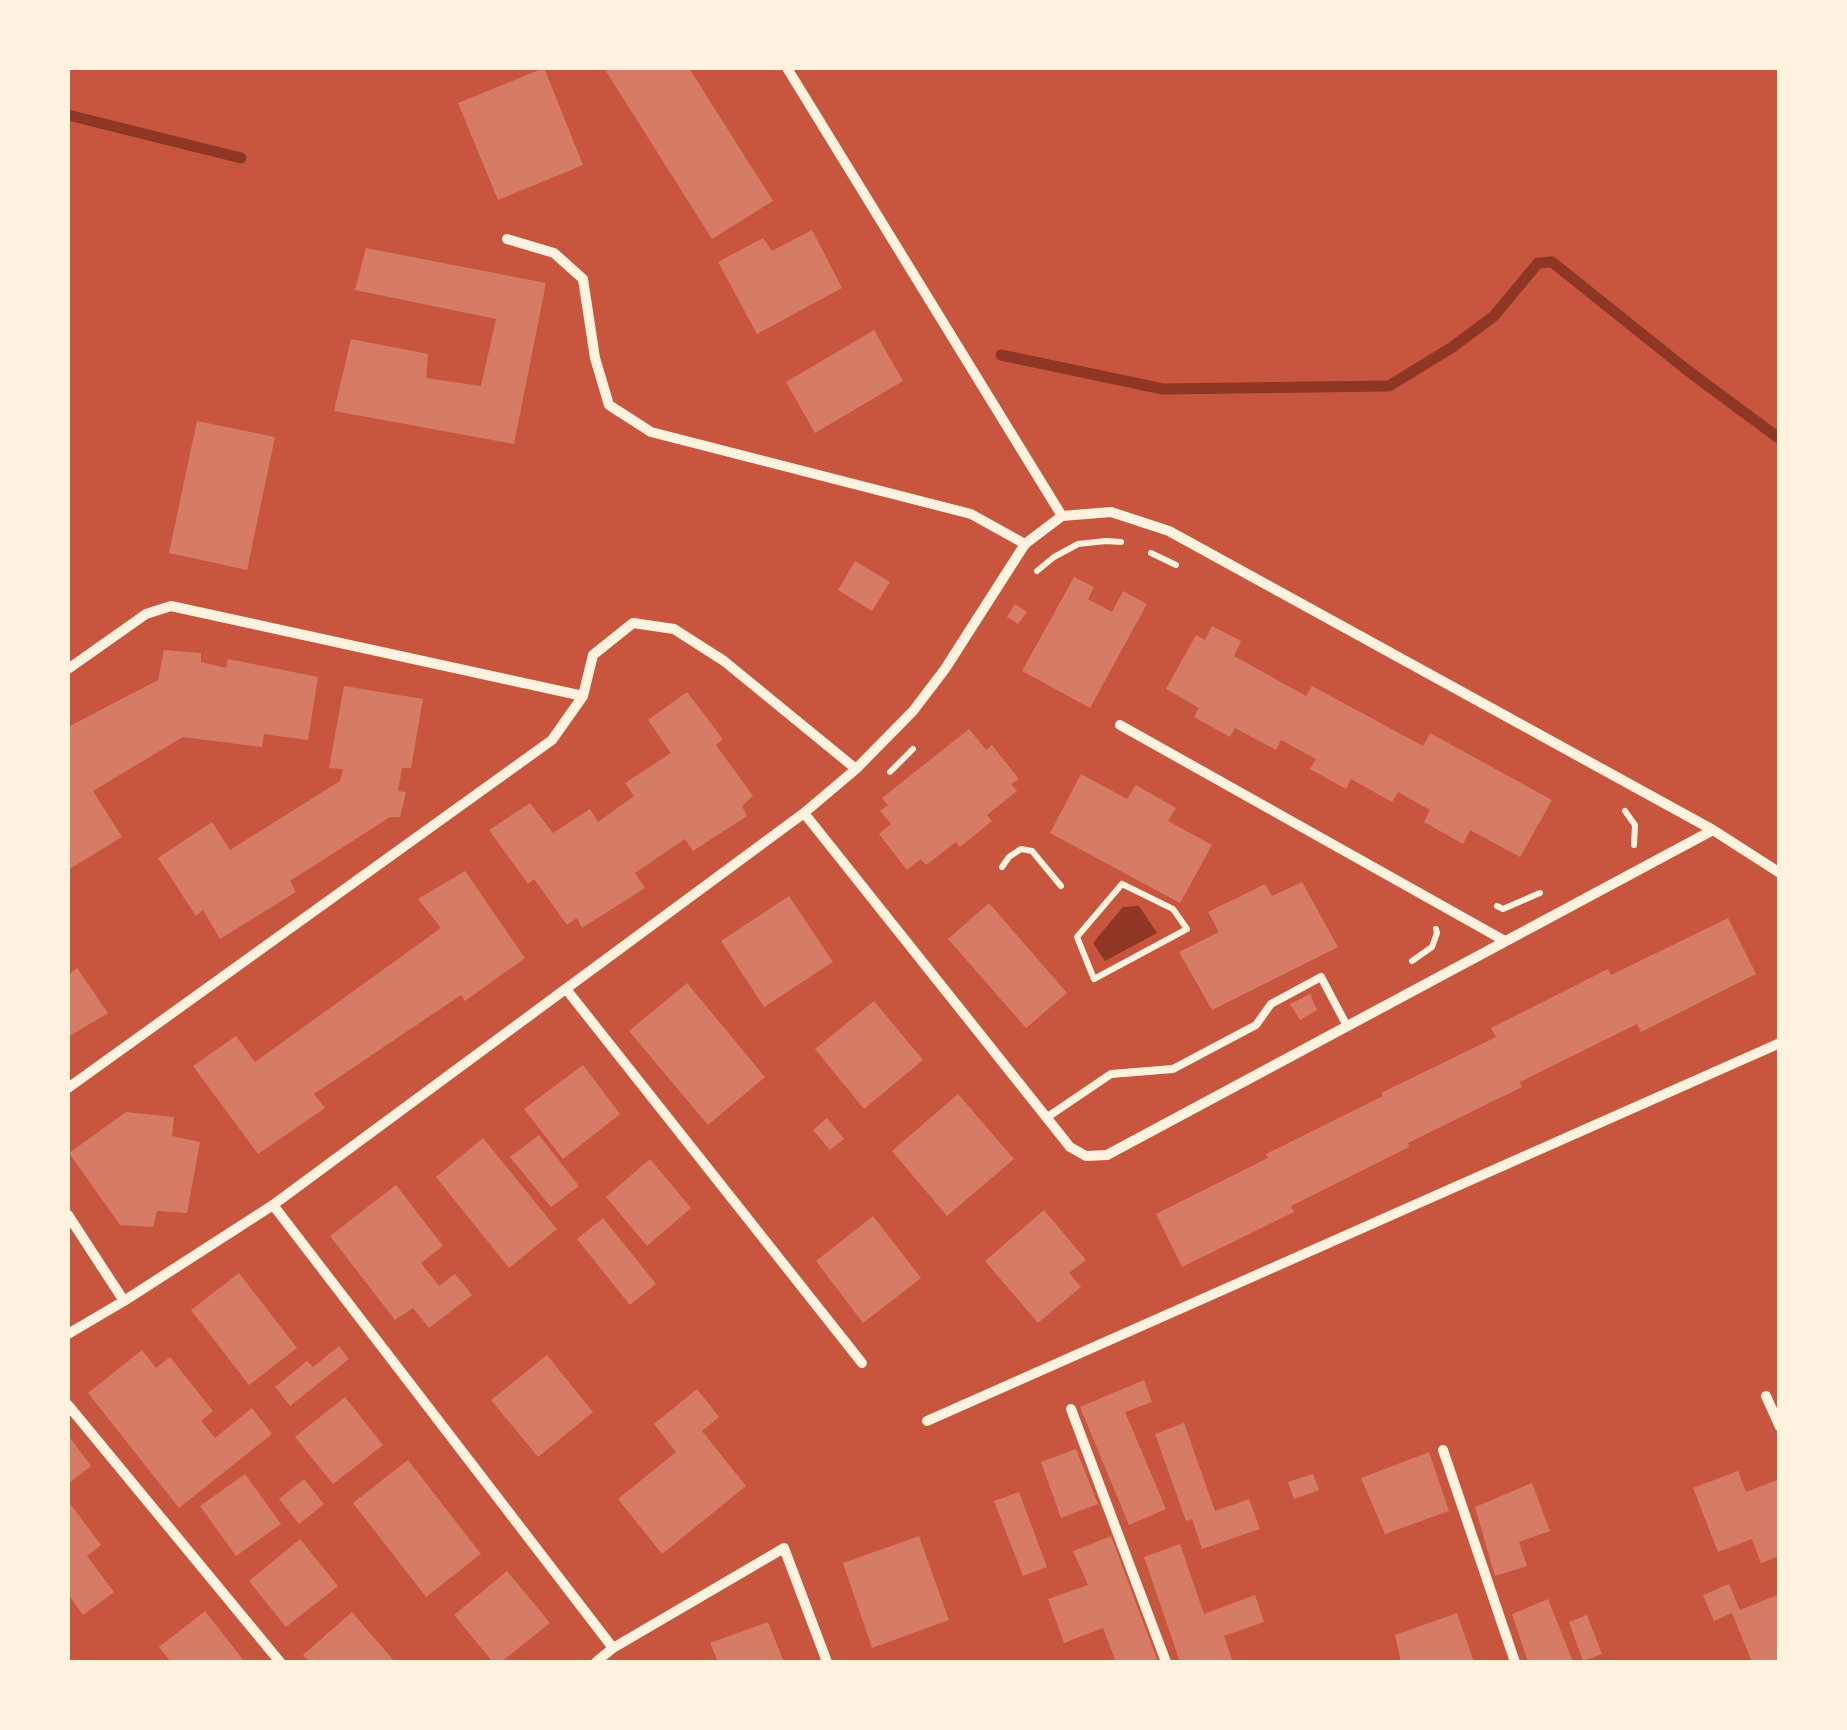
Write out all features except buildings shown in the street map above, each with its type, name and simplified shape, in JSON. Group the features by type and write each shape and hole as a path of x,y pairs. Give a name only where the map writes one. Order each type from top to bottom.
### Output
{"street":[{"path":"788,68 1062,516"},
{"path":"507,239 554,253 583,279 594,358 609,404 650,432 971,514 1025,544"},
{"path":"68,1334 274,1205 804,813 856,769 913,711 945,670 1025,544 1062,516 1111,512 1169,531 1713,830 1780,873"},
{"path":"68,670 146,614 171,606 583,696"},
{"path":"68,1088 552,740 583,696 593,655 633,622 674,629 724,661 856,769"},
{"path":"1120,724 1505,941"},
{"path":"804,813 1046,1118 1070,1146 1086,1156 1107,1154 1713,830"},
{"path":"566,989 862,1362"},
{"path":"927,1421 1780,1043"},
{"path":"274,1205 613,1648"},
{"path":"68,1215 124,1301"},
{"path":"1766,1396 1780,1428"},
{"path":"68,1404 280,1662"},
{"path":"1070,1409 1166,1662"},
{"path":"1443,1450 1515,1662"},
{"path":"596,1662 613,1648 784,1548 827,1662"}],"lane":[{"path":"1046,1118 1111,1074 1173,1069 1256,1025 1271,1004 1321,977 1346,1026"}],"path":[{"path":"1029,578 1054,557 1078,544 1132,543"},
{"path":"1146,550 1191,572"},
{"path":"889,773 925,736"},
{"path":"1620,806 1635,825 1636,842 1628,854"},
{"path":"1002,867 1009,856 1021,849 1032,851 1061,886"},
{"path":"1122,884 1173,909 1187,929 1094,979 1076,937 1122,884"},
{"path":"1486,900 1503,909 1556,886"},
{"path":"1400,968 1432,946 1438,933 1433,918"}],"shaded area":[{"path":"1139,906 1157,933 1105,961 1093,943 1123,907"}],"waterway":[{"path":"68,115 241,158"},
{"path":"1001,355 1163,389 1389,386 1494,316 1538,263 1552,262 1780,439"}]}
